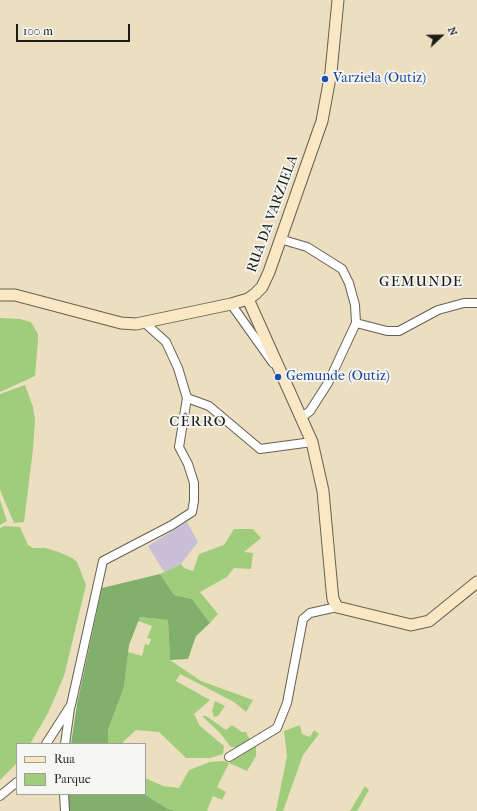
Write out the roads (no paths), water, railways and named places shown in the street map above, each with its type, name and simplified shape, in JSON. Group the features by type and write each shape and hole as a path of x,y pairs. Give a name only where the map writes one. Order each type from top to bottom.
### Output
{"main road":[{"name":"RUA DA VARZIELA","path":"0,295 14,295 121,323 146,324 248,299 262,287 322,121 331,72 338,0"},
{"path":"248,299 281,369 312,442 323,491 333,599 337,607 411,625 429,621 477,582"}],"street":[{"path":"280,239 306,247 342,269 349,283 354,304 356,323 328,383 310,411 301,418"},
{"path":"356,323 386,331 399,331 438,310 464,303 477,303"},
{"path":"231,304 276,368 281,369"},
{"path":"65,743 71,705 103,561 172,526 192,512 194,501 194,483 188,464 179,447 187,398 178,368 166,342 146,324"},
{"path":"187,398 209,406 260,449 312,442"},
{"path":"229,757 277,728 287,703 303,619 310,613 337,607"},
{"path":"47,743 71,705"},
{"path":"0,796 16,783"},
{"path":"64,795 65,811"}],"place":[{"name":"Varziela (Outiz)","path":"325,79"},
{"name":"Gemunde (Outiz)","path":"278,377"}],"district":[{"name":"GEMUNDE","path":"421,282"},
{"name":"CÊRRO","path":"198,422"}]}
